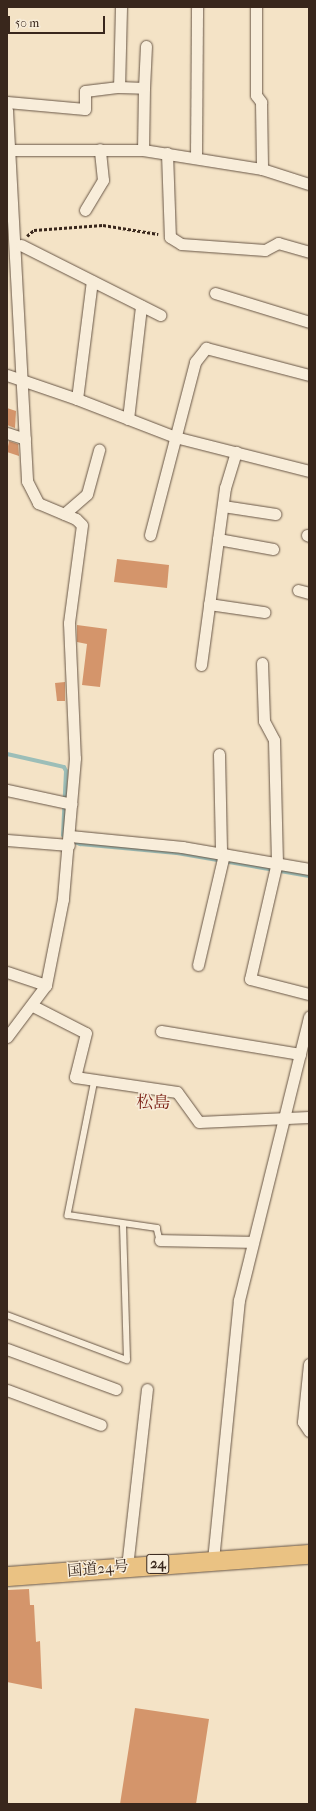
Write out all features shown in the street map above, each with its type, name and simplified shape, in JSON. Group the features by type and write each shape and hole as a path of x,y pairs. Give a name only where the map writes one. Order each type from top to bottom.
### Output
{"highway":[{"name":"国道24号","path":"7,1576 309,1554"}],"street":[{"path":"119,87 121,7"},
{"path":"196,157 197,7"},
{"path":"256,7 256,95 261,102 262,169"},
{"path":"143,150 146,46"},
{"path":"7,102 85,109 86,91 119,87 144,88"},
{"path":"7,110 11,150 14,270 22,380 26,481 38,504 64,514 82,525 68,645 74,718 67,803 69,840 63,899 46,985 33,1006 7,1037"},
{"path":"85,210 103,180 100,149"},
{"path":"11,150 143,150 196,157 262,169 309,184"},
{"path":"167,153 170,238 181,244 265,250 278,243 309,252"},
{"path":"21,246 160,315"},
{"path":"77,399 92,281"},
{"path":"215,293 309,322"},
{"path":"128,419 141,306"},
{"path":"150,535 195,362 206,348 309,374"},
{"path":"7,375 77,399 175,437 309,471"},
{"path":"7,433 24,439"},
{"path":"64,514 87,494 99,450"},
{"path":"201,665 223,506 236,452"},
{"path":"223,506 275,514"},
{"path":"218,539 273,549"},
{"path":"298,590 309,593"},
{"path":"209,604 264,612"},
{"path":"262,663 264,721 274,740 276,867 250,979 309,994"},
{"path":"198,965 223,857 219,754"},
{"path":"7,790 67,803"},
{"path":"7,840 69,840 223,857 276,867 309,869"},
{"path":"7,972 46,985"},
{"path":"33,1006 86,1032 75,1077 177,1092 199,1122 272,1117 283,1119 309,1117"},
{"path":"213,1560 239,1300 252,1242 309,1017"},
{"path":"161,1031 300,1054"},
{"path":"160,1240 252,1242"},
{"path":"7,1349 116,1389"},
{"path":"309,1364 304,1422 309,1431"},
{"path":"127,1567 147,1389"},
{"path":"7,1390 101,1425"}],"lane":[{"path":"96,1080 68,1215 123,1225 157,1228 160,1240"},
{"path":"7,1315 127,1360 123,1225"}],"path":[{"path":"21,246 34,230 81,225 103,224 170,238"}],"building":[{"path":"7,408 16,411 15,428 7,425"},
{"path":"9,441 18,444 19,456 7,452"},
{"path":"117,559 169,565 167,588 114,582"},
{"path":"77,625 107,629 100,687 82,685 87,644 77,642"},
{"path":"65,682 65,701 57,701 55,683"},
{"path":"29,1589 30,1605 34,1605 36,1642 40,1641 42,1689 7,1682 7,1590"},
{"path":"135,1708 209,1719 196,1804 120,1804"}],"waterway":[{"path":"7,754 64,767 66,771 63,835 66,838"},
{"path":"72,841 80,844 177,853 309,876"}],"district":[{"name":"松島","path":"153,1103"}]}
